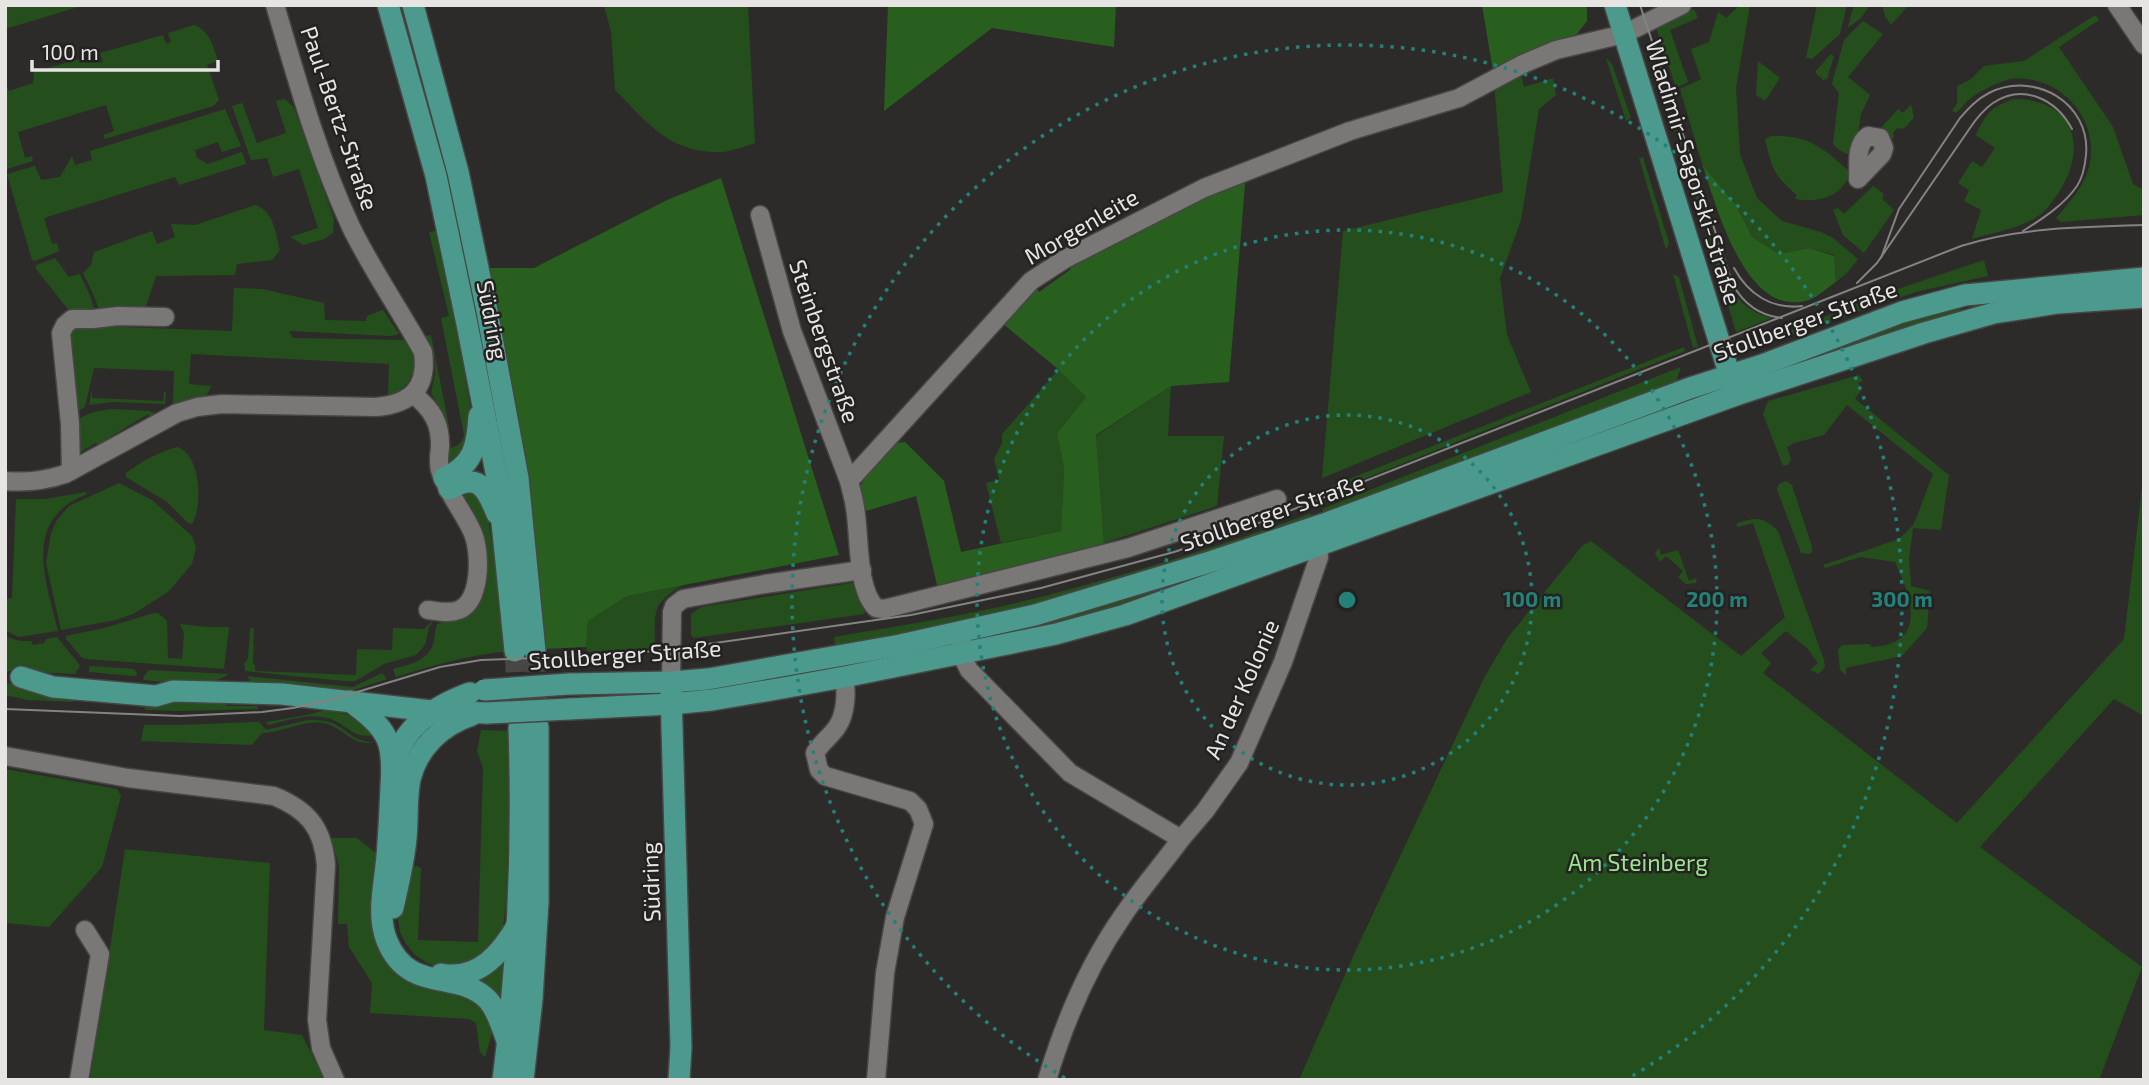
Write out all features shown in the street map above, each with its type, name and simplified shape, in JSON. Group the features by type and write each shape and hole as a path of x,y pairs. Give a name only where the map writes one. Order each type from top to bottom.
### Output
{"main road":[{"name":"Südring","path":"388,5 436,176 498,483 503,533 525,651 517,478 490,324 458,172 413,5"},
{"name":"Wladimir-Sagorski-Straße","path":"1615,5 1732,385"},
{"name":"Stollberger Straße","path":"13,677 54,676 156,684 173,691 282,694 395,706 426,706 442,704 477,691 569,684 708,680 961,642 1056,634 1125,615 1318,546 1732,385 1902,312 1965,295 2144,278"},
{"name":"Stollberger Straße","path":"426,706 482,713 671,704 712,700 844,677 1225,557 1336,519 1690,388 1732,385 1994,313 2058,303 2144,297"},
{"path":"447,484 471,457 478,431 480,393"},
{"path":"447,484 468,480 477,482 491,501 503,533"},
{"name":"Südring","path":"671,682 681,1047 679,1080"},
{"path":"350,701 369,716 387,738 391,776 383,899 386,939 403,964 416,974 465,985 483,995 496,1012 508,1043"},
{"path":"426,706 434,727 427,745"},
{"name":"Stollberger Straße","path":"391,776 399,747 426,706"},
{"path":"482,713 447,726 419,756 410,780 404,860 393,909 394,936 418,967 448,975 462,974 490,962 518,924"},
{"path":"503,1080 518,924 521,804 529,728 538,902 532,999 523,1080"}],"street":[{"name":"Paul-Bertz-Straße","path":"275,5 328,171 350,224 423,352 425,368 422,382 413,394"},
{"name":"Morgenleite","path":"849,481 1031,281 1065,259 1174,201 1289,153 1350,131 1459,98 1556,50 1624,34 1682,5"},
{"path":"2116,5 2144,45"},
{"name":"Steinbergstraße","path":"760,215 792,331 849,481"},
{"path":"71,471 71,424 62,361 61,333 65,325 72,319 165,317"},
{"path":"5,481 30,483 71,471 177,413 197,407 222,404 376,407 390,406 413,394 434,415 439,428 440,471 473,533 477,547 477,579 470,602 461,609 444,612 428,610"},
{"path":"671,682 672,612 674,606 683,599 862,570 849,481"},
{"name":"Stollberger Straße","path":"862,570 867,596 876,608 884,609 1128,548 1278,499"},
{"name":"An der Kolonie","path":"1047,1080 1079,991 1100,953 1122,917 1239,763 1283,662 1319,557 1318,546"},
{"path":"961,642 969,670 1070,773 1181,839"},
{"path":"844,677 846,688 842,719 815,753 819,770 825,776 910,801 918,809 924,824 895,917 885,973 876,1080"},
{"path":"5,756 128,778 274,796 289,803 312,821 325,849 326,865 317,1020 321,1048 335,1080"},
{"path":"79,1080 100,954 85,930"}],"green space":[{"path":"6,5 85,5 5,29"},
{"path":"748,5 755,143 723,152 689,148 650,125 615,90 611,31 604,6"},
{"path":"888,5 1116,5 1114,47 992,28 884,111"},
{"path":"1482,5 1587,5 1587,21 1576,35 1493,71"},
{"path":"1740,5 1750,5 1736,88 1740,154 1757,198 1782,221 1833,238 1858,259 1836,282 1834,255 1810,248 1779,254 1752,237 1736,205 1702,164 1680,89 1701,79 1691,49 1709,42 1718,12 1726,18"},
{"path":"1817,5 1847,5 1840,34 1812,59 1806,58"},
{"path":"1854,5 1870,5 1861,18 1849,27 1848,26"},
{"path":"1882,5 1909,5 1891,25"},
{"path":"1694,9 1698,18 1670,30 1688,82 1676,88 1657,30"},
{"path":"2095,15 2099,20 2059,47 2113,127 2133,184 2144,190 2144,215 2061,222 2056,218 2081,185 2090,163 2090,136 2086,123 2071,101 2050,86 2037,81 2013,78 1979,93 1956,113 1952,111 1957,103 1957,86 1970,80 1984,66 2024,61"},
{"path":"1863,21 1883,34 1848,77 1870,95 1861,114 1854,157 1833,144 1839,93 1832,84 1844,40"},
{"path":"194,25 207,35 218,61 207,65 219,100 213,106 105,139 103,135 114,131 106,105 18,132 25,158 32,156 33,161 7,169 5,82 9,91 33,83 34,72 97,54 101,63 100,53 163,35 166,44 171,42 168,33"},
{"path":"1650,45 1727,281 1745,305 1772,318 1736,332 1680,145 1647,47"},
{"path":"1831,54 1834,56 1827,79 1823,80 1815,72"},
{"path":"1606,58 1612,64 1631,118 1626,121"},
{"path":"1517,61 1524,87 1553,78 1556,95 1539,109 1521,220 1500,278 1507,335 1531,392 1322,478 1343,231 1503,192 1493,71"},
{"path":"1758,61 1780,78 1765,101 1756,95"},
{"path":"285,99 294,108 334,219 333,233 324,239 303,245 290,237 318,228 299,169 273,177 267,158 251,160 232,106 242,103 257,143 286,133 276,101"},
{"path":"2014,99 2034,101 2050,107 2062,116 2070,128 2074,142 2068,175 2051,203 2036,218 2019,226 1972,239 1981,210 1964,201 1969,190 1958,183 1972,161 1982,167 1995,148 1976,135 1986,116 1995,108"},
{"path":"1911,104 1914,117 1906,127 1897,128 1893,133 1894,138 1888,140 1881,128 1898,109 1903,113"},
{"path":"225,109 241,146 222,152 218,142 195,150 197,158 208,164 242,152 246,164 179,185 175,177 44,218 52,244 57,243 59,251 32,260 7,174 35,166 41,180 60,177 72,156 75,165 92,160 90,151"},
{"path":"1771,136 1796,138 1815,145 1850,172 1847,181 1836,193 1821,199 1795,199 1797,195 1778,176 1772,164 1765,139"},
{"path":"1643,157 1669,243 1666,250 1639,158"},
{"path":"1702,164 1736,205 1752,237 1779,254 1810,248 1834,256 1836,282 1809,300 1787,302 1767,293 1751,277 1737,255"},
{"path":"1246,172 1229,382 1171,386 1096,435 1104,543 1028,567 938,589 916,496 866,511 861,507 860,487 871,464 890,444 905,442 944,481 961,552 1061,531 1064,469 1057,433 1086,397 1058,369 1002,323 1034,285 1039,292 1071,269 1066,261"},
{"path":"721,178 839,555 627,596 588,621 586,647 543,649 489,268 534,268 667,200"},
{"path":"1873,186 1884,194 1882,199 1894,210 1864,253 1843,235 1833,210 1838,208 1844,214"},
{"path":"255,205 266,212 275,229 280,250 272,260 237,264 235,275 156,276 145,309 101,315 83,273 91,265 94,252 152,231 157,244 175,237 171,224 195,225"},
{"path":"439,230 461,325 473,423 464,459 445,466 448,449 459,444 464,435 441,318 449,316 429,232"},
{"path":"55,258 69,277 80,274 96,317 71,313 36,269 36,265"},
{"path":"1984,260 1988,276 1887,301 1779,340 1777,336 1880,295"},
{"path":"1673,274 1679,277 1698,347 1693,348"},
{"path":"234,288 262,289 324,303 325,320 366,321 367,316 383,310 399,334 390,336 289,331 293,338 404,340 414,362 409,381 400,390 388,395 389,364 191,354 189,384 211,386 207,395 173,405 174,371 94,368 85,407 79,411 67,344 69,329 111,321 123,327 232,331"},
{"path":"1959,305 1960,313 1771,376 1769,371 1877,327"},
{"path":"431,335 449,427 444,427 442,413 431,393 435,359 425,336"},
{"path":"1684,347 1685,351 1321,496 1321,490"},
{"path":"1681,367 1677,379 1680,385 1325,516 1322,509"},
{"path":"1059,369 1086,397 1057,433 1064,469 1061,531 1001,543 986,483 999,480 994,459 1002,443 1002,434"},
{"path":"1859,375 1863,381 1858,383 1861,390 1855,399 1949,475 1941,530 1913,528 1909,559 1911,586 1930,591 1927,628 1902,656 1846,668 1846,675 1840,670 1838,650 1842,645 1869,644 1872,647 1890,644 1902,637 1909,628 1910,603 1895,562 1860,557 1825,568 1823,565 1899,539 1914,524 1933,474 1847,405 1824,435 1787,447 1791,459 1788,465 1783,466 1763,414 1768,401"},
{"path":"1171,386 1168,436 1224,436 1217,506 1104,543 1096,436"},
{"path":"92,389 92,398 163,401 166,392 165,404 112,402 89,405"},
{"path":"112,409 150,411 161,417 152,422 148,414 110,437 112,442 101,449 96,443 75,455 72,425 86,415"},
{"path":"177,447 191,459 198,481 198,505 192,524 167,502 126,477 126,473 144,461"},
{"name":"Am Steinberg","path":"2144,471 2144,716 2114,699 1980,847 2142,967 2099,1080 1299,1080 1355,952 1484,678 1508,637 1583,545 1591,541 1741,656 1785,617 1753,523 1738,527 1736,524 1758,519 1772,526 1778,531 1825,667 1819,674 1810,670 1818,663 1808,649 1786,631 1761,653 1771,663 1763,673 1957,823 2124,639"},
{"path":"1786,481 1792,485 1812,547 1809,554 1801,553 1777,490 1779,484"},
{"path":"119,483 152,500 192,536 196,547 192,564 168,592 133,614 116,620 61,630 46,563 51,533 57,520 69,506"},
{"path":"460,485 485,500 509,651 452,661 396,677 393,669 415,662 429,652 437,624 446,621 480,594"},
{"path":"86,492 87,494 67,505 53,519 46,535 44,571 58,631 18,637 5,630 5,599 12,598 16,499 46,499"},
{"path":"1311,513 1311,519 1018,612 836,649 834,637 966,614 1044,596 1179,558"},
{"path":"1659,548 1661,555 1678,550 1689,581 1697,578 1696,583 1686,584 1678,577 1683,571 1666,556 1660,562 1655,553"},
{"path":"1228,562 1231,571 1053,627 1009,633"},
{"path":"858,582 866,606 864,614 694,638 691,635 691,614 701,607"},
{"path":"683,585 659,604 655,618 655,648 588,652 588,621 627,596"},
{"path":"154,613 167,621 168,658 182,659 184,633 180,624 229,627 224,669 87,659 82,658 66,639 66,636"},
{"path":"435,618 429,627 425,645 416,655 384,664 355,681 245,671 250,628 254,628 255,671 356,675 357,649 392,650 393,628 424,629"},
{"path":"5,635 31,641 33,645 57,637 80,666 75,674 5,671"},
{"path":"91,666 134,669 137,675 89,672"},
{"path":"149,670 229,674 209,682 198,683 143,680"},
{"path":"382,673 387,679 345,693 257,685 247,676 353,687"},
{"path":"5,683 73,692 73,702 28,700 5,695"},
{"path":"144,699 225,703 227,706 257,706 258,709 145,710"},
{"path":"326,710 354,716 377,734 361,735 330,719 316,716 268,725 266,722 307,715"},
{"path":"308,720 332,723 355,738 374,742 360,742 330,725 316,722 262,733 252,745 141,741 144,725 259,722 266,730"},
{"path":"481,730 512,731 511,816 503,928 497,947 468,966 439,967 415,955 406,944 398,919 400,899 410,868 421,868 418,940 478,942 483,768 477,751"},
{"path":"5,769 117,789 121,796 102,867 49,927 5,923"},
{"path":"331,838 357,838 378,855 385,948 462,990 493,1018 492,1034 485,1057 480,1052 476,1023 469,1019 370,1013 372,983 349,947 347,924 338,924 339,866"},
{"path":"125,849 270,863 264,1030 302,1035 325,1080 90,1080"},
{"path":"507,946 504,1010 477,983 477,975"}],"tunnel":[{"path":"515,651 519,728"},
{"path":"535,651 538,727"}],"tram line":[{"path":"1640,5 1733,285 1742,298 1754,308 1767,315 1782,318"},
{"path":"1881,258 1899,209 1960,118 1989,93 2006,87 2024,86 2041,89 2069,106 2079,120 2085,136 2086,155 2082,175 2072,193 2023,231"},
{"path":"1857,283 1877,263 1975,121 1993,103 2016,94 2038,97 2057,109 2072,129"},
{"path":"5,709 180,716 262,712 334,699 440,667 481,660 615,655 673,649 911,615 1041,588 1174,552 1246,528 1961,246 2029,232 2144,225"},
{"path":"1734,268 1746,285 1762,298 1771,303 1802,306"}]}
